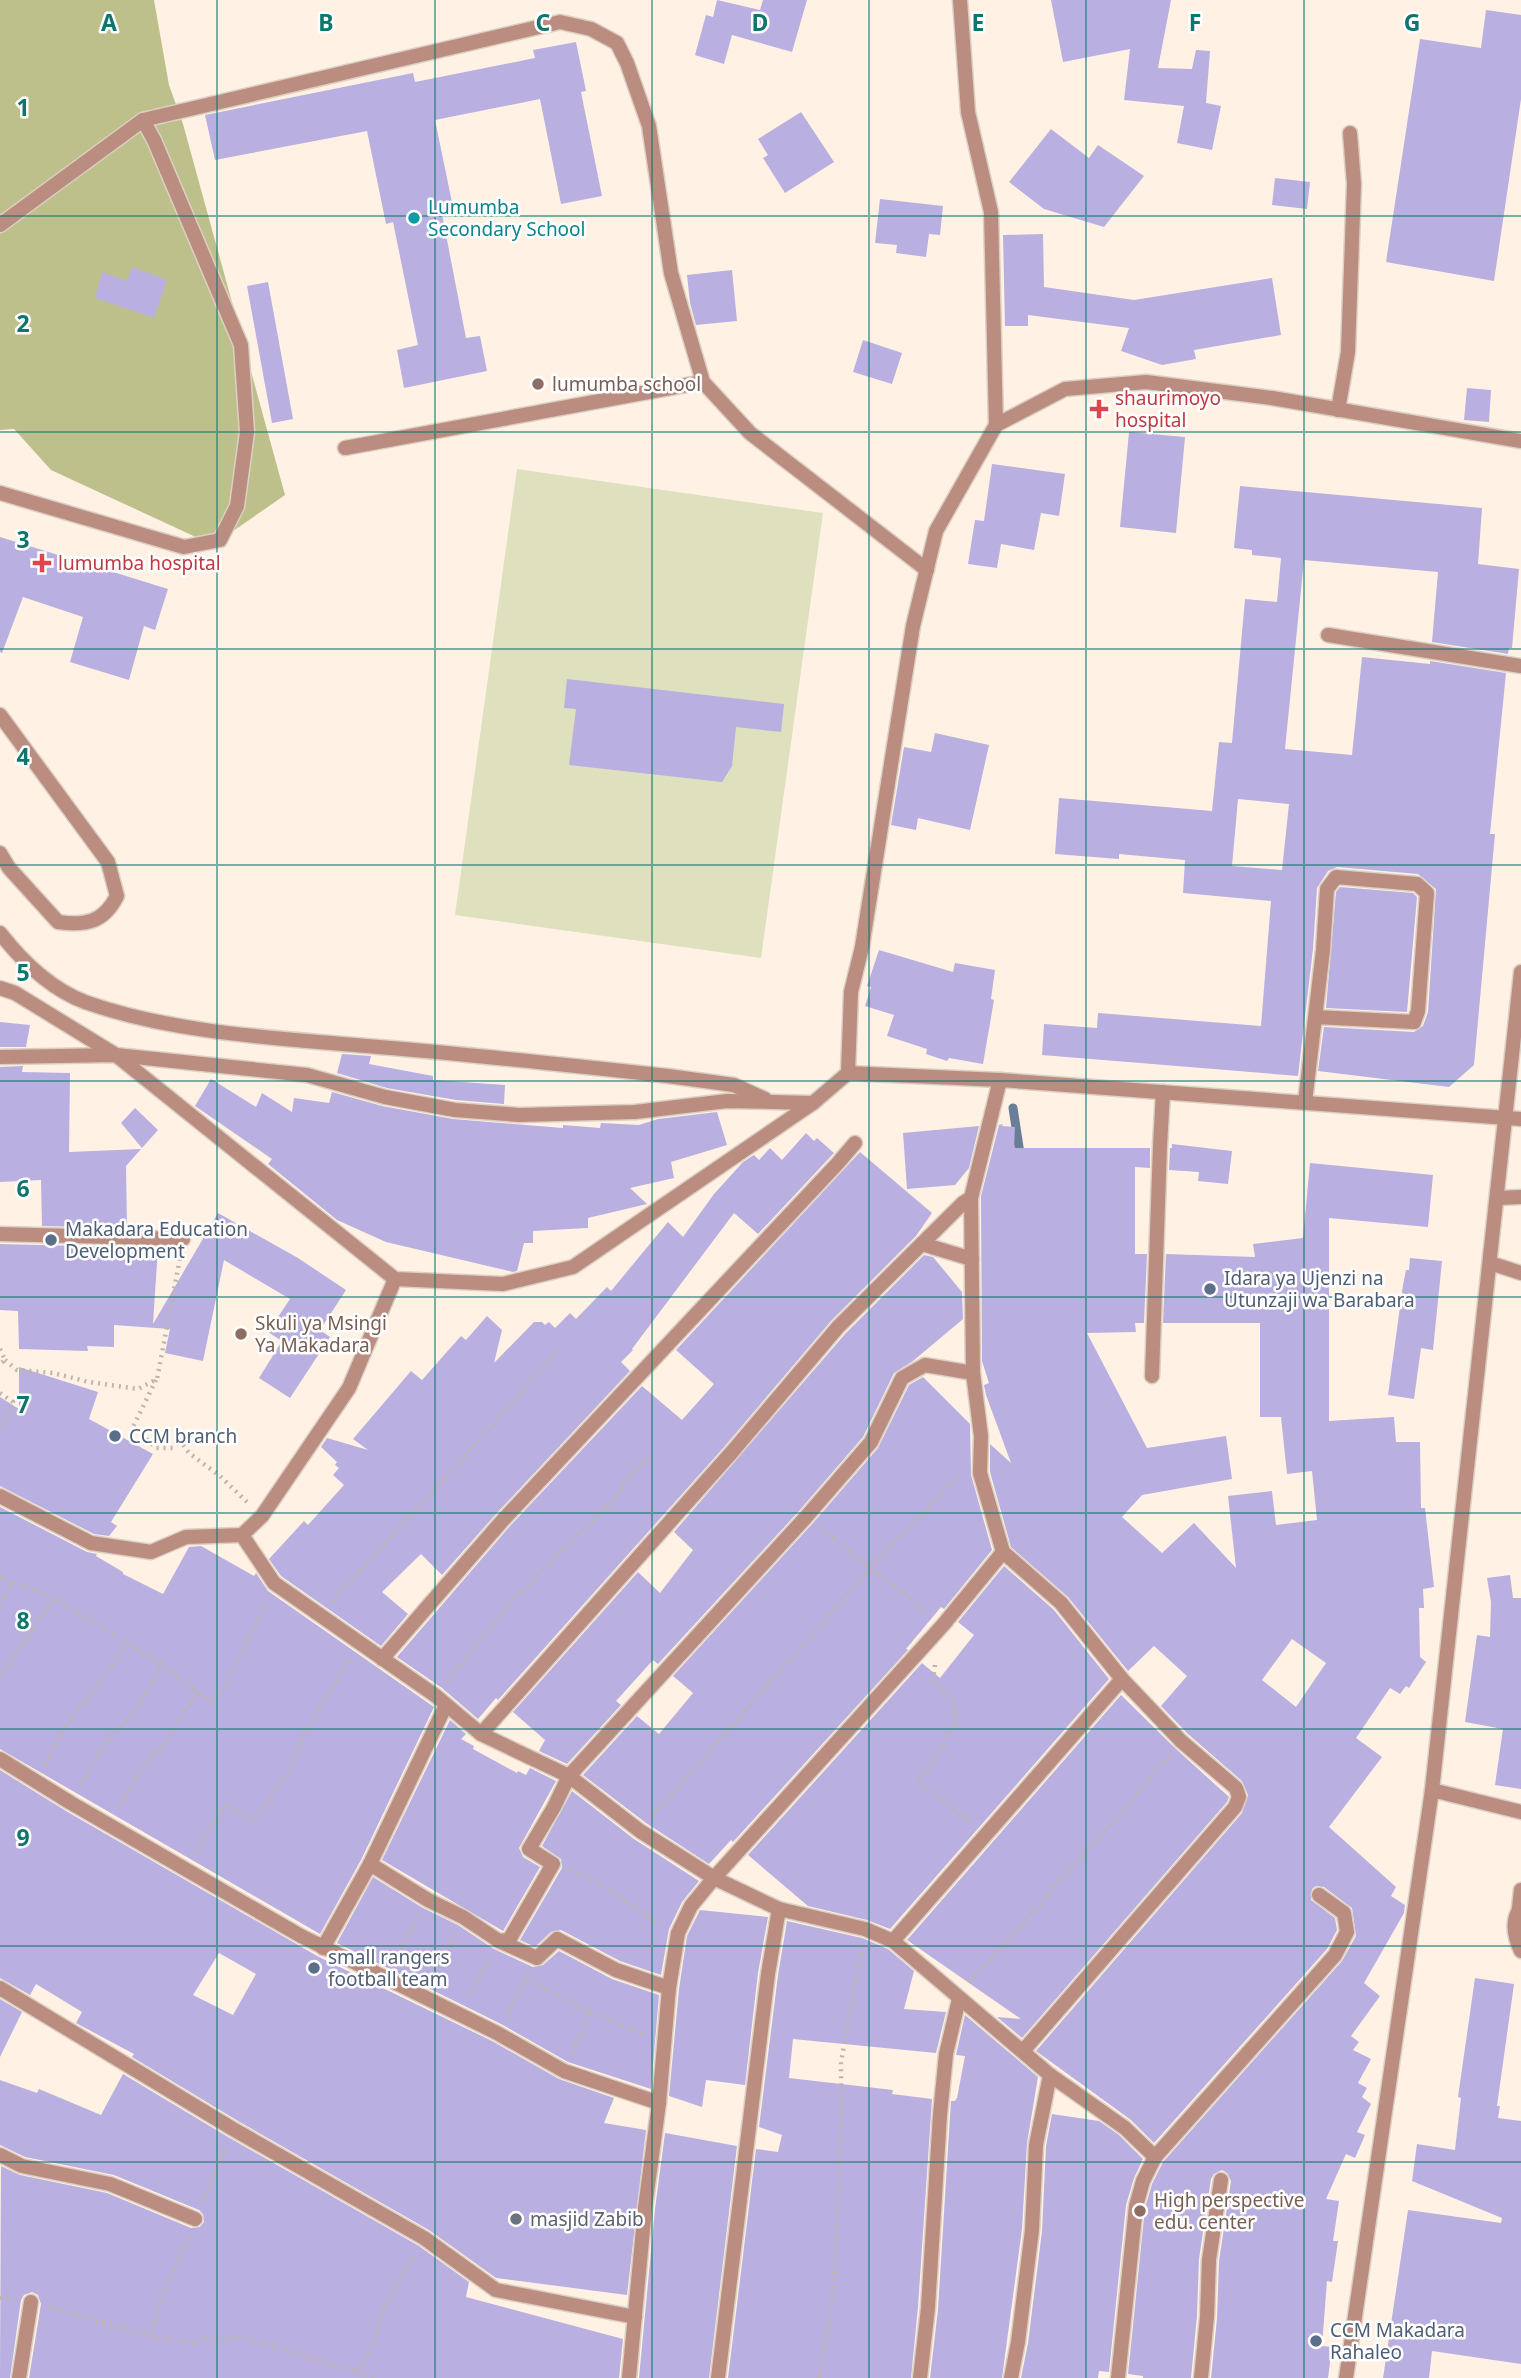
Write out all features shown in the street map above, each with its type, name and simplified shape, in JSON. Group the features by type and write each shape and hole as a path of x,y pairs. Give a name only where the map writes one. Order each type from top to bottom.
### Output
{"street":[{"path":"848,1073 851,992 862,947 913,626 936,531 996,425 991,212 968,112 960,0"},
{"path":"0,225 143,120 560,22 591,29 617,43 627,63 649,126 671,273 703,382 750,433 927,570"},
{"path":"0,493 184,547 220,540 237,506 247,432 241,345 143,120"},
{"path":"1338,410 1348,352 1354,184 1350,133"},
{"path":"345,448 703,382"},
{"path":"996,425 1065,388 1146,382 1272,398 1521,441"},
{"path":"1328,635 1521,666"},
{"path":"0,715 108,862 117,896 110,910 97,919 77,925 58,922 9,868 0,853"},
{"path":"1305,1102 1327,889 1331,881 1336,877 1417,884 1422,887 1427,893 1418,1011 1413,1022 1315,1017"},
{"path":"0,933 15,953 52,984 83,1001 144,1020 266,1037 668,1076 734,1085 773,1102"},
{"path":"1346,2378 1432,1790 1521,972"},
{"path":"0,988 15,993 116,1055 395,1279 503,1284 572,1267 813,1103 848,1073 1000,1080 1521,1119"},
{"path":"0,1057 116,1055 307,1075 385,1097 455,1110 519,1115 635,1112 727,1101 813,1103"},
{"path":"1000,1080 971,1198 974,1373 981,1436 980,1473 1003,1552 1061,1603 1122,1679 1181,1741 1236,1788 1239,1797 1235,1807 1023,2051"},
{"path":"1152,1376 1163,1092"},
{"path":"382,1659 503,1520 855,1143"},
{"path":"1497,1198 1521,1197"},
{"path":"481,1734 732,1452 838,1327 971,1198"},
{"path":"0,1234 183,1239"},
{"path":"922,1244 972,1259"},
{"path":"1490,1263 1521,1273"},
{"path":"0,1496 91,1543 151,1552 186,1537 242,1535 262,1516 349,1388 395,1279"},
{"path":"499,1941 509,1940 553,1864 529,1849 569,1776 871,1442 902,1378 925,1365 974,1373"},
{"path":"242,1535 274,1583 441,1700 481,1734 569,1776 640,1831 714,1878 779,1909 865,1929 893,1941 1050,2075 1125,2128 1155,2157"},
{"path":"629,2378 669,1988 678,1933 691,1906 714,1878 943,1625 1003,1552"},
{"path":"893,1941 1122,1679"},
{"path":"323,1948 370,1864 441,1700"},
{"path":"0,1759 71,1803 323,1948 497,2033 564,2071 659,2103"},
{"path":"1432,1790 1521,1812"},
{"path":"370,1864 428,1900 463,1917 499,1941 537,1958 557,1939 616,1970 669,1988"},
{"path":"1521,1890 1520,1907 1514,1920 1514,1933 1521,1951"},
{"path":"1118,2378 1136,2206 1143,2181 1155,2157 1335,1955 1347,1931 1344,1913 1320,1895"},
{"path":"718,2378 766,1988 779,1909"},
{"path":"0,1988 233,2129 424,2238 496,2290 635,2316"},
{"path":"920,2378 928,2308 941,2103 946,2054 958,1997"},
{"path":"1011,2378 1032,2230 1036,2145 1050,2075"},
{"path":"0,2155 22,2166 110,2184 195,2219"},
{"path":"1201,2378 1209,2260 1221,2180"},
{"path":"19,2378 31,2302"}],"path":[{"path":"183,1239 157,1379 133,1427 156,1448 174,1448 179,1439 189,1453 220,1476 262,1516"},
{"path":"0,1349 5,1360 17,1370 53,1373 89,1382 138,1389 157,1379"},
{"path":"320,1615 558,1350"},
{"path":"0,1364 5,1360"},
{"path":"0,1393 13,1402 0,1433"},
{"path":"441,1700 514,1598 622,1491 622,1485 648,1458"},
{"path":"640,1831 897,1538 911,1527 936,1496 962,1471"},
{"path":"0,1577 54,1598 161,1664 210,1702 225,1690 253,1634 274,1583"},
{"path":"0,1605 12,1583"},
{"path":"0,1676 54,1598"},
{"path":"185,1868 225,1805 254,1821 291,1768 302,1738 360,1643"},
{"path":"36,1780 65,1728 127,1644"},
{"path":"71,1803 106,1742 132,1715 161,1664"},
{"path":"110,1824 140,1771 153,1754 159,1753 197,1692"},
{"path":"958,1997 1082,1854 1113,1823 1181,1741"},
{"path":"553,1864 587,1876 636,1911 678,1933"},
{"path":"384,1977 428,1900"},
{"path":"423,1997 463,1917"},
{"path":"819,2378 835,2268 841,2062 865,1929"},
{"path":"460,2015 499,1941"},
{"path":"497,2033 537,1958"},
{"path":"524,1979 590,2012 644,2034 665,2036"},
{"path":"564,2071 590,2012"},
{"path":"150,2336 163,2294 233,2129"},
{"path":"358,2372 373,2343 385,2305 424,2238"},
{"path":"0,2298 31,2302 150,2336 196,2344 205,2338 220,2341 242,2337 377,2378"}],"green space":[{"path":"0,0 154,0 169,85 183,124 285,495 213,545 51,470 14,429 0,430"},
{"path":"517,469 823,513 761,958 455,915"}],"building":[{"path":"717,0 760,10 763,0 807,0 792,52 732,35 724,64 695,55 706,15 713,17"},
{"path":"1051,0 1171,0 1158,68 1192,69 1196,50 1210,51 1206,103 1221,106 1212,150 1177,143 1184,106 1124,100 1130,49 1063,62"},
{"path":"1486,10 1521,15 1521,99 1494,281 1386,262 1420,39 1481,48"},
{"name":"Lumumba Secondary School","path":"576,42 586,91 581,92 602,196 561,204 540,99 435,120 454,212 442,214 466,338 480,336 487,371 404,388 397,350 418,345 393,222 386,224 367,131 215,160 205,115 413,73 415,82 535,58 533,50"},
{"path":"801,112 834,162 785,193 763,158 768,155 758,139"},
{"path":"1051,129 1089,158 1098,145 1144,176 1104,227 1044,209 1009,182"},
{"path":"1275,178 1310,182 1307,209 1272,205"},
{"path":"880,199 943,206 940,235 929,234 926,257 896,253 897,245 875,243"},
{"path":"1043,234 1044,287 1134,300 1272,278 1281,335 1194,350 1196,359 1162,365 1121,351 1129,328 1028,315 1028,326 1005,326 1003,235"},
{"path":"132,267 167,280 154,318 95,298 102,272 127,281"},
{"path":"732,270 737,321 696,325 687,275"},
{"path":"268,282 293,419 272,423 247,286"},
{"path":"863,340 902,353 892,384 853,372"},
{"path":"1467,388 1491,390 1489,422 1464,420"},
{"path":"1129,432 1185,437 1176,533 1120,527"},
{"path":"992,464 1065,474 1059,516 1041,513 1034,550 1001,544 997,568 968,564 975,520 984,521"},
{"path":"1240,486 1482,508 1478,564 1519,569 1512,648 1509,648 1508,654 1432,642 1438,572 1304,560 1285,749 1352,755 1362,657 1430,664 1430,661 1506,673 1490,834 1495,834 1474,1065 1449,1087 1318,1071 1324,1027 1414,1032 1423,1026 1428,1012 1436,889 1418,874 1337,867 1328,871 1317,888 1313,949 1298,1076 1042,1055 1044,1024 1097,1028 1098,1013 1261,1026 1271,901 1183,893 1185,860 1119,854 1119,859 1055,854 1059,798 1212,811 1219,742 1232,743 1245,599 1277,602 1281,558 1252,555 1252,550 1234,548","holes":["1238,799 1289,804 1282,870 1232,866"]},
{"name":"lumumba hospital","path":"0,537 168,589 155,630 144,626 129,680 70,662 83,617 23,597 2,653 0,652"},
{"path":"567,679 784,704 781,732 736,727 732,766 722,782 569,765 576,709 564,708"},
{"path":"935,733 989,745 970,830 918,818 916,830 891,825 904,747 931,752"},
{"path":"1340,887 1413,893 1417,897 1407,1012 1326,1008 1336,892"},
{"path":"879,950 953,972 955,963 995,970 991,999 994,1000 983,1064 949,1058 947,1061 926,1054 927,1049 887,1036 894,1015 865,1006 871,987 867,986"},
{"path":"0,1022 30,1025 26,1047 0,1047"},
{"path":"342,1054 371,1056 369,1064 433,1076 433,1080 505,1085 504,1104 456,1100 387,1088 337,1073"},
{"path":"23,1066 22,1072 70,1073 69,1152 141,1149 126,1166 127,1228 42,1226 41,1180 0,1182 0,1067"},
{"path":"211,1079 256,1107 262,1093 292,1112 294,1098 329,1103 332,1092 382,1106 453,1119 563,1128 563,1125 600,1128 601,1123 639,1125 658,1119 717,1112 727,1145 671,1162 674,1178 630,1188 647,1204 588,1218 588,1228 533,1231 533,1243 524,1243 517,1271 513,1272 386,1242 337,1220 268,1164 272,1159 195,1106"},
{"path":"135,1108 158,1130 142,1148 121,1123"},
{"path":"999,1125 1015,1127 1014,1148 1150,1148 1150,1168 1135,1167 1135,1254 1147,1254 1144,1323 1135,1323 1136,1332 1087,1333 1147,1448 1226,1436 1232,1479 1142,1495 1122,1517 1162,1553 1194,1523 1236,1568 1228,1496 1272,1491 1276,1525 1317,1520 1312,1471 1287,1474 1281,1417 1260,1417 1260,1323 1163,1323 1166,1254 1255,1257 1253,1244 1303,1238 1310,1163 1433,1175 1428,1227 1329,1218 1329,1421 1394,1417 1396,1442 1420,1442 1421,1508 1425,1508 1434,1587 1423,1589 1424,1608 1419,1608 1420,1657 1426,1662 1409,1688 1406,1686 1400,1694 1390,1688 1356,1738 1382,1757 1329,1827 1396,1887 1391,1896 1405,1905 1404,1913 1364,1983 1380,1996 1351,2036 1359,2042 1353,2050 1371,2059 1358,2083 1367,2088 1362,2097 1371,2104 1357,2132 1365,2135 1355,2158 1346,2154 1326,2199 1339,2201 1333,2241 1338,2241 1332,2282 1327,2281 1322,2346 1332,2347 1328,2378 1211,2378 1219,2261 1231,2181 1222,2170 1211,2179 1199,2259 1191,2378 1143,2378 1128,2374 1145,2208 1152,2184 1163,2162 1342,1961 1356,1936 1352,1908 1324,1887 1316,1886 1312,1889 1311,1900 1335,1918 1337,1930 1327,1949 1154,2143 1131,2120 1036,2051 1242,1813 1248,1795 1242,1781 1188,1734 1161,1706 1187,1676 1154,1646 1128,1671 1068,1597 1011,1547 990,1472 990,1444 1011,1463 986,1395 984,1385 989,1383 982,1361 981,1196","holes":["1292,1639 1326,1663 1296,1707 1262,1680"]},
{"path":"979,1126 969,1168 955,1185 907,1189 903,1133"},
{"path":"806,1133 814,1141 817,1138 834,1153 758,1234 734,1213 633,1350 621,1362 630,1371 442,1575 421,1554 382,1592 408,1614 381,1646 281,1576 269,1559 304,1521 308,1525 344,1485 333,1475 339,1468 335,1465 337,1462 321,1447 327,1438 368,1450 353,1439 411,1371 422,1380 461,1336 466,1340 487,1316 502,1330 494,1363 534,1322 542,1322 545,1325 549,1322 555,1328 570,1313 576,1319 607,1287 611,1291 668,1222 683,1237 714,1194 743,1162 754,1155 759,1160 770,1148 782,1160"},
{"path":"1172,1144 1232,1151 1228,1184 1198,1181 1199,1172 1169,1170"},
{"path":"860,1152 932,1213 916,1236 831,1321 725,1446 498,1700 496,1698 478,1719 442,1688 397,1657 510,1526 642,1386 682,1420 714,1384 676,1350"},
{"path":"218,1213 298,1258 346,1290 320,1330 330,1337 290,1398 259,1378 282,1341 268,1332 290,1299 224,1260 203,1361 165,1353 170,1329 114,1325 114,1347 87,1346 88,1351 19,1349 18,1311 0,1310 0,1244 158,1248 153,1324"},
{"path":"924,1255 933,1257 962,1292 963,1319 913,1361 894,1373 863,1437 658,1664 653,1660 616,1701 621,1705 567,1764 539,1751 545,1740 513,1712 638,1572 660,1593 693,1550 674,1532 845,1334"},
{"path":"1410,1258 1442,1261 1433,1350 1421,1348 1414,1399 1388,1395 1403,1285"},
{"path":"19,1367 98,1392 89,1419 153,1454 111,1522 117,1526 109,1536 94,1534 0,1486 0,1397 19,1409"},
{"path":"923,1377 970,1424 971,1475 992,1550 944,1609 941,1607 906,1649 908,1650 733,1842 731,1840 709,1864 646,1823 583,1775 637,1716 659,1734 693,1693 673,1676 878,1448 909,1385"},
{"path":"0,1507 87,1552 97,1554 96,1556 123,1574 163,1594 189,1547 201,1546 254,1576 256,1573 268,1591 434,1707 361,1860 320,1934 0,1749"},
{"path":"1004,1566 1054,1610 1109,1679 890,1929 867,1920 808,1906 748,1855 922,1663 940,1678 974,1635 958,1622"},
{"path":"1510,1575 1513,1598 1521,1598 1521,1789 1495,1785 1503,1729 1465,1722 1477,1635 1490,1637 1491,1602 1487,1578"},
{"path":"1121,1695 1229,1797 1022,2038 997,2017 1021,2019 907,1940"},
{"path":"450,1720 466,1734 461,1739 474,1746 473,1749 517,1773 518,1771 526,1775 530,1768 556,1781 519,1848 523,1857 540,1867 503,1931 382,1860"},
{"path":"0,1770 319,1957 492,2041 559,2079 614,2098 604,2123 646,2130 627,2295 496,2278 429,2230 238,2121 132,2057 134,2054 76,2023 82,2012 36,1984 30,1995 0,1978","holes":["219,1953 256,1974 233,2015 193,1995"]},
{"path":"572,1791 634,1839 699,1881 682,1902 669,1929 661,1975 620,1961 561,1930 551,1932 535,1947 520,1940 562,1868 561,1859 542,1846"},
{"path":"373,1877 423,1908 458,1925 494,1949 533,1967 543,1965 559,1951 612,1979 659,1995 651,2089 568,2062 501,2024 337,1943"},
{"path":"700,1910 768,1917 758,1973 745,2085 706,2080 702,2107 669,2096 687,1936"},
{"path":"787,1921 862,1938 888,1949 914,1971 904,2009 946,2012 936,2053 793,2039 789,2078 893,2090 892,2094 932,2099 911,2378 728,2378 756,2149 778,2152 782,2135 759,2127"},
{"path":"1475,1978 1514,1984 1497,2106 1500,2106 1498,2118 1521,2121 1521,2364 1432,2351 1429,2378 1383,2378 1408,2210 1501,2223 1502,2218 1412,2181 1417,2144 1455,2150 1461,2098 1458,2097"},
{"path":"0,1999 22,2012 0,2057"},
{"path":"965,2015 1038,2077 1027,2143 1022,2229 1002,2378 930,2378 938,2309 951,2101 957,2098 965,2056 956,2055"},
{"path":"123,2074 419,2246 469,2282 466,2297 623,2339 619,2378 29,2378 41,2304 38,2295 32,2292 24,2295 21,2300 10,2378 0,2378 1,2166 20,2175 107,2193 191,2228 200,2227 204,2222 203,2214 199,2210 114,2175 25,2157 0,2145 0,2080 37,2093 39,2089 101,2115"},
{"path":"1052,2114 1099,2121 1119,2135 1143,2159 1126,2205 1109,2372 1099,2371 1098,2378 1021,2378 1042,2231 1046,2146"},
{"path":"665,2133 737,2146 709,2378 639,2378"}],"waterway":[{"path":"1013,1108 1021,1160"}],"place":[{"name":"Lumumba Secondary School","path":"414,218"},
{"name":"lumumba school","path":"538,384"},
{"name":"shaurimoyo hospital","path":"1099,409"},
{"name":"lumumba hospital","path":"42,563"},
{"name":"Makadara Education Development","path":"51,1240"},
{"name":"Idara ya Ujenzi na Utunzaji wa Barabara","path":"1210,1289"},
{"name":"Skuli ya Msingi Ya Makadara","path":"241,1334"},
{"name":"CCM branch","path":"115,1436"},
{"name":"small rangers football team","path":"314,1968"},
{"name":"High perspective edu. center","path":"1140,2211"},
{"name":"masjid Zabib","path":"516,2219"},
{"name":"CCM Makadara Rahaleo","path":"1316,2341"}]}
